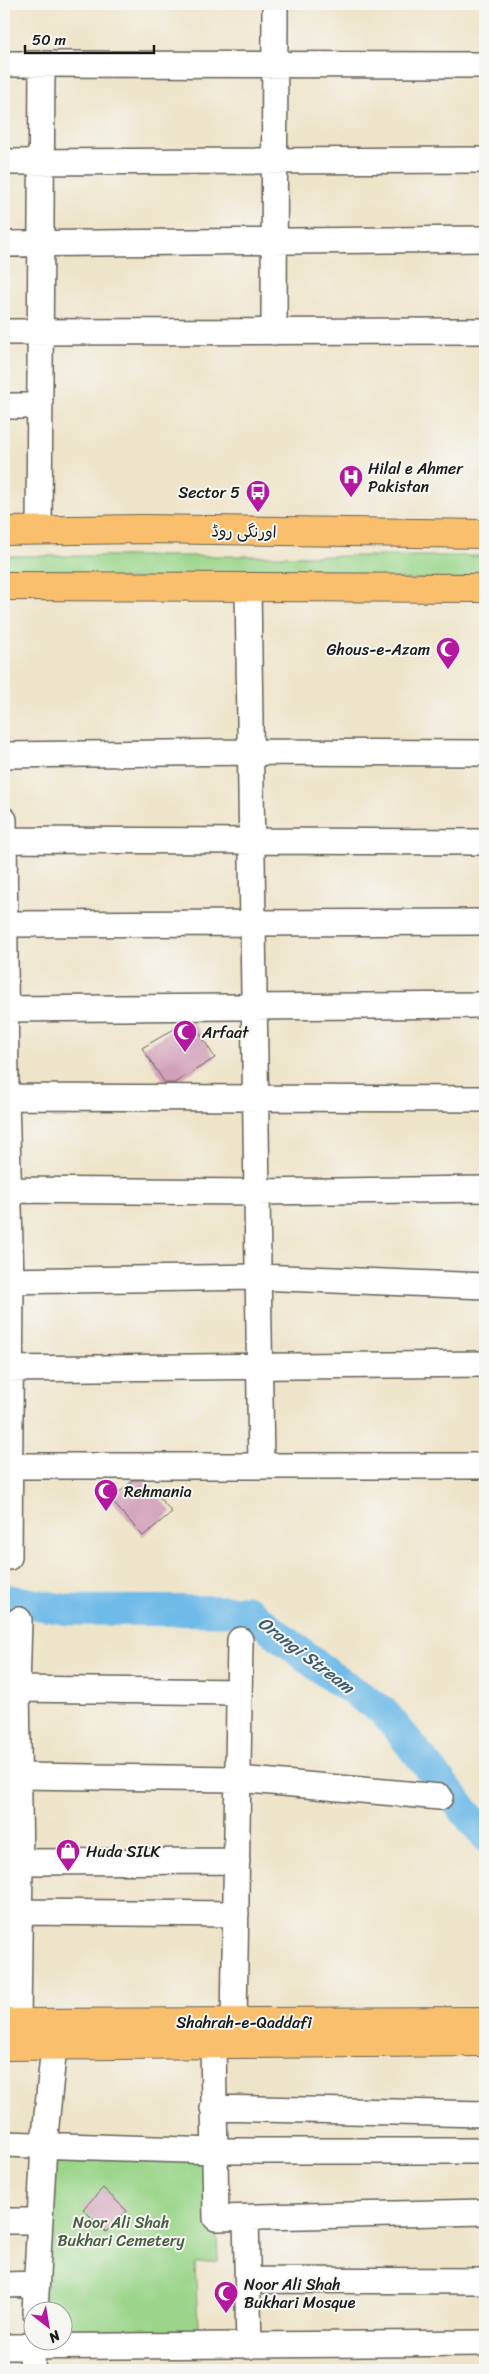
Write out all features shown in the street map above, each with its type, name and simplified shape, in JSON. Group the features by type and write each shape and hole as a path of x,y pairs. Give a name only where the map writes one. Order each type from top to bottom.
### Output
{"main road":[{"name":"اورنگی روڈ","path":"4,531 485,534"},
{"path":"4,586 485,588"},
{"name":"Shahrah-e-Qaddafi","path":"11,2023 485,2021"},
{"name":"Shahrah-e-Qaddafi","path":"4,2046 485,2042"}],"street":[{"path":"274,332 275,4"},
{"path":"4,64 485,65"},
{"path":"39,530 42,64"},
{"path":"4,162 485,160"},
{"path":"4,244 485,239"},
{"path":"4,332 485,331"},
{"path":"4,406 40,406"},
{"path":"248,587 261,1466"},
{"path":"4,755 251,752 485,753"},
{"path":"4,820 9,1557"},
{"path":"4,840 485,842"},
{"path":"4,924 485,922"},
{"path":"4,1008 485,1005"},
{"path":"5,1097 485,1099"},
{"path":"6,1190 257,1192 485,1190"},
{"path":"7,1281 258,1277 485,1286"},
{"path":"7,1368 485,1364"},
{"path":"7,1466 485,1466"},
{"path":"11,2023 18,1912 14,1848 12,1679 19,1620"},
{"path":"234,2022 240,1640"},
{"path":"12,1679 239,1692"},
{"path":"13,1768 238,1779 440,1796"},
{"path":"14,1848 237,1862"},
{"path":"18,1912 236,1914"},
{"path":"213,2043 216,2218 485,2212"},
{"path":"35,2302 44,2145 54,2046"},
{"path":"213,2108 485,2114"},
{"path":"4,2144 215,2151 485,2151"},
{"path":"246,2218 249,2346"},
{"path":"4,2221 40,2220"},
{"path":"248,2280 485,2281"},
{"path":"4,2285 36,2284"},
{"path":"4,2346 33,2353 249,2346 485,2343"}],"green space":[{"path":"4,556 485,556 485,579 4,579"},
{"name":"Noor Ali Shah Bukhari Cemetery","path":"44,2146 214,2150 218,2261 195,2264 199,2346 72,2342 72,2302 37,2302"}],"building":[{"path":"186,1022 193,1022 215,1058 174,1083 165,1083 142,1048"},
{"path":"133,1480 144,1480 172,1512 143,1536 111,1500"},
{"path":"103,2188 127,2211 106,2232 83,2209"}],"waterway":[{"name":"Orangi Stream","path":"4,1599 69,1610 248,1611 328,1674 383,1711 485,1836"}],"place":[{"name":"Hilal e Ahmer Pakistan","path":"351,498"},
{"name":"Sector 5","path":"258,513"},
{"name":"Ghous-e-Azam","path":"448,670"},
{"name":"Arfaat","path":"185,1053"},
{"name":"Rehmania","path":"106,1512"},
{"name":"Huda SILK","path":"68,1872"},
{"name":"Noor Ali Shah Bukhari Mosque","path":"226,2314"}]}
